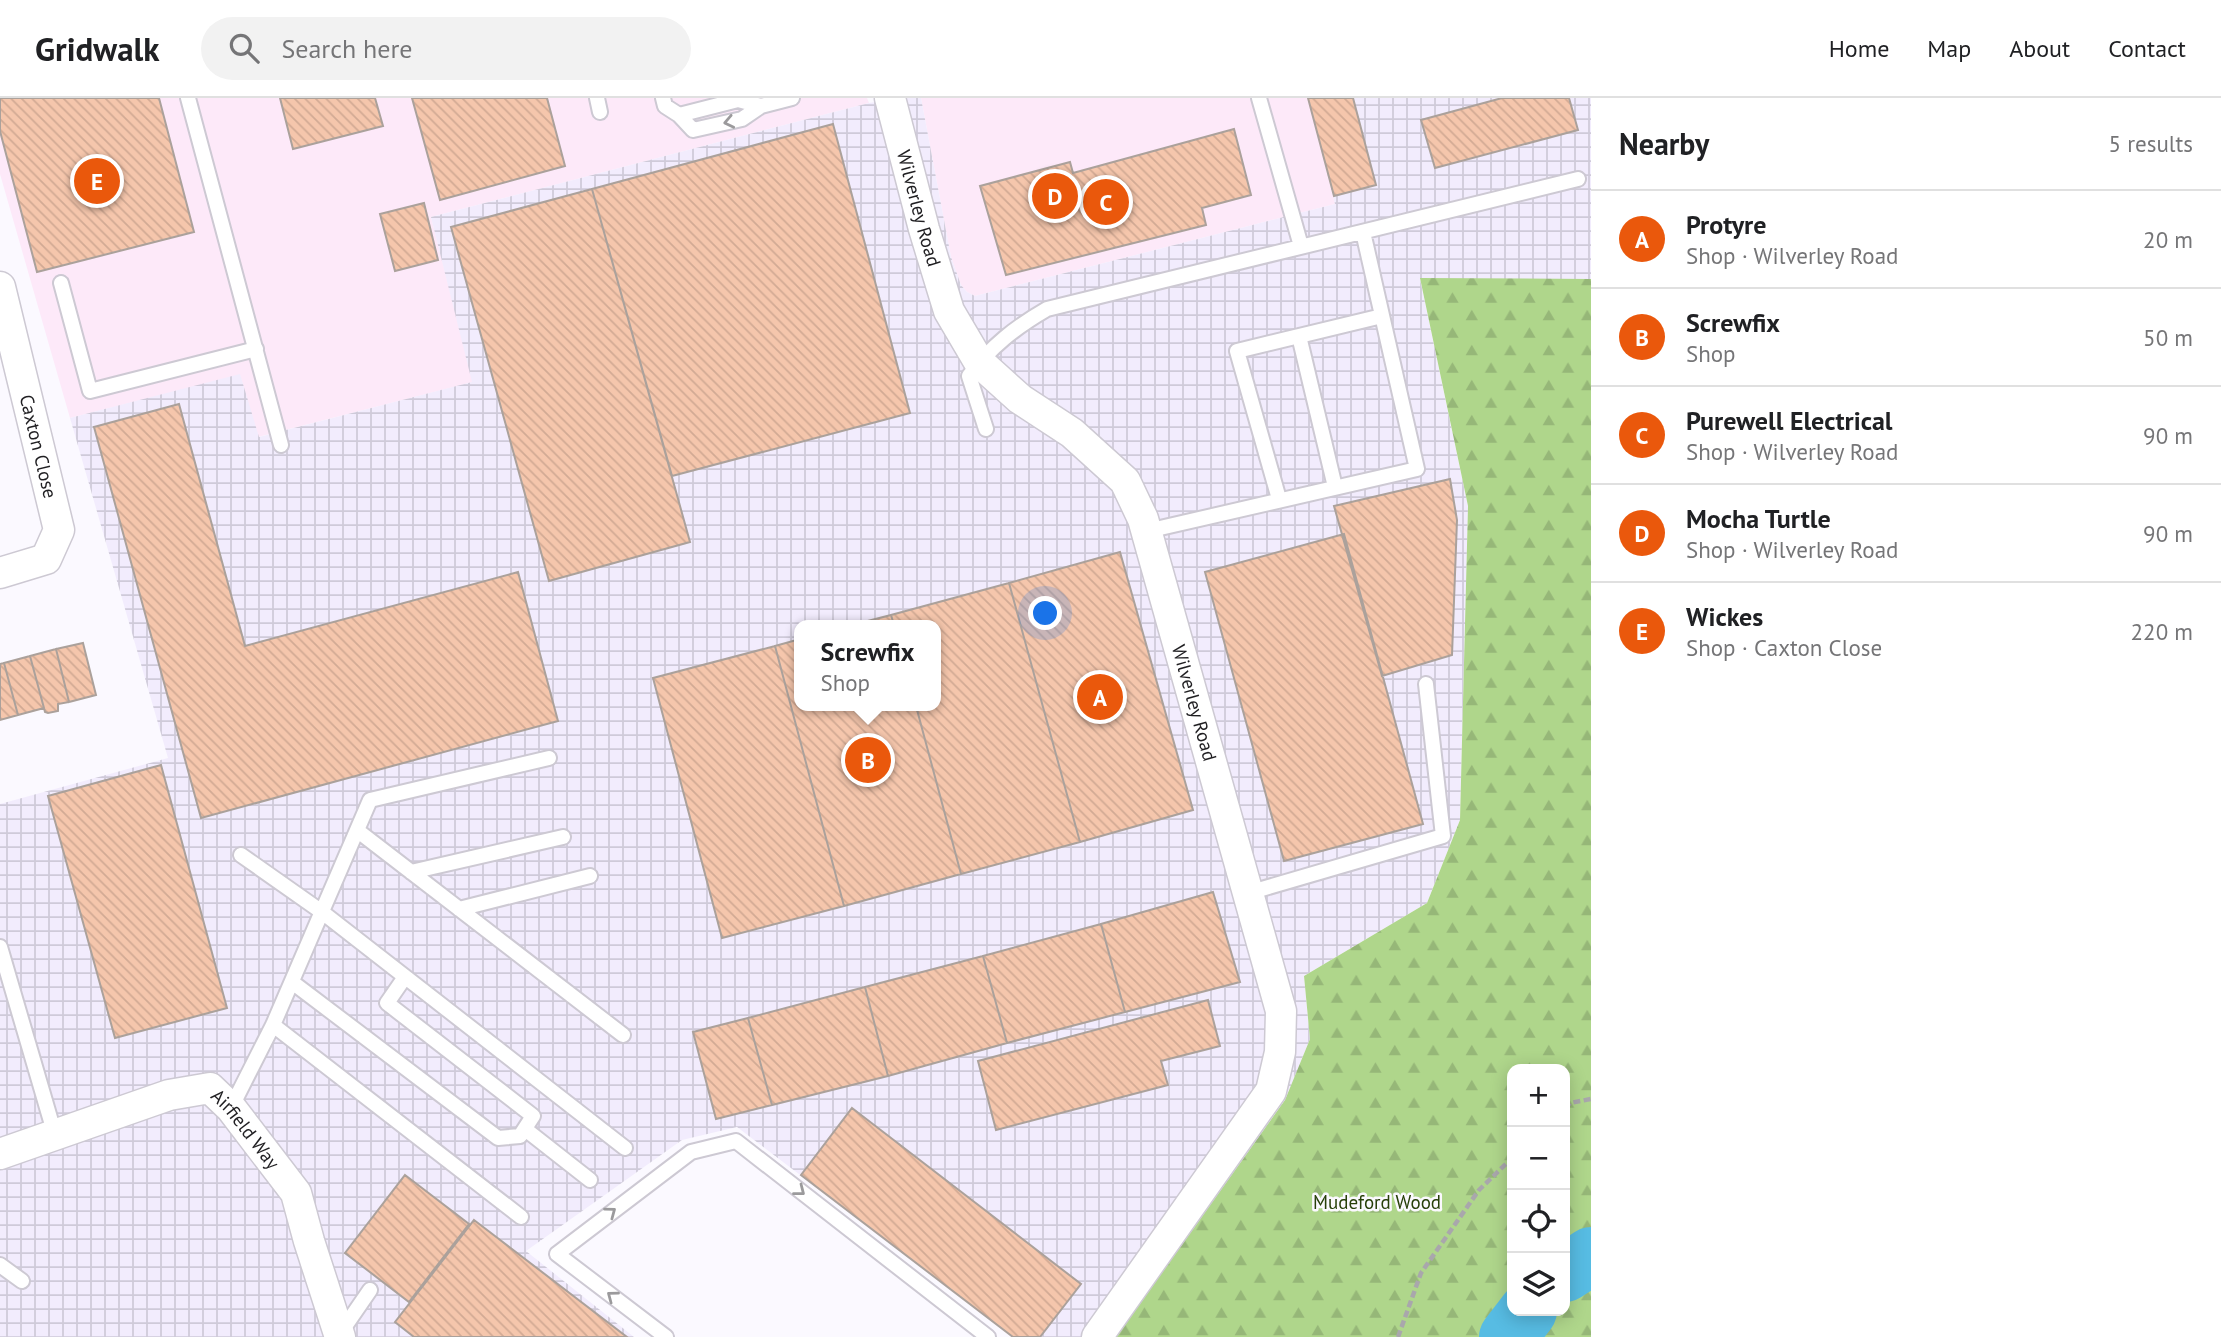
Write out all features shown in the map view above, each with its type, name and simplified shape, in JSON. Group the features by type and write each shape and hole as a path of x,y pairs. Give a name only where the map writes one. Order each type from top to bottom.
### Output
{"street":[{"name":"Wilverley Road","path":"890,98 948,311 979,362 1020,400 1072,433 1125,481 1147,531 1281,1011 1280,1052 1271,1091 1097,1337"},
{"name":"Caxton Close","path":"0,286 59,530 46,559 0,573"},
{"name":"Airfield Way","path":"0,1154 169,1095 210,1088 232,1108 296,1193 340,1336"}],"lane":[{"path":"188,98 281,445"},
{"path":"663,98 665,106 679,115 692,130 742,119 761,106 792,98"},
{"path":"1259,98 1301,246"},
{"path":"986,429 969,376 979,362 1013,329 1047,309 1578,179"},
{"path":"1147,531 1417,469 1363,232"},
{"path":"61,283 90,391 256,349"},
{"path":"1279,499 1237,351 1382,316"},
{"path":"1299,336 1335,487"},
{"path":"1248,893 1443,836 1426,684"},
{"path":"232,1108 273,1025 370,800 549,758"},
{"path":"358,831 623,1035"},
{"path":"411,872 563,837"},
{"path":"241,855 321,912 625,1148"},
{"path":"459,909 590,876"},
{"path":"0,947 55,1135"},
{"path":"292,982 498,1138 520,1136 533,1116 387,1003 405,977"},
{"path":"273,1025 521,1217"},
{"path":"525,1129 590,1180"},
{"path":"666,1337 557,1254 691,1152 736,1141 988,1337"},
{"path":"0,1265 22,1281"},
{"path":"340,1336 370,1290"}],"path":[{"path":"1570,1103 1591,1099"},
{"path":"1398,1337 1421,1273 1479,1190 1507,1163"}],"shaded area":[{"path":"0,98 867,98 869,103 431,217 473,382 258,437 240,375 70,418 0,174"},
{"path":"921,98 1308,98 1335,204 975,296 961,285 951,257"},
{"path":"921,98 951,257 961,285 975,296 1335,204 1308,98 1591,98 1591,279 1420,279 1468,506 1460,820 1427,903 1304,976 1310,1039 1285,1100 1116,1337 1013,1337 737,1127 682,1140 526,1251 634,1337 0,1337 0,804 168,758 70,418 240,374 259,437 472,382 431,217 869,103"}],"green space":[{"name":"Mudeford Wood","path":"1420,278 1591,279 1591,1337 1116,1337 1285,1100 1310,1039 1304,976 1427,903 1460,820 1468,506"}],"building":[{"path":"0,98 159,98 194,232 37,272 0,131"},
{"path":"280,98 375,98 383,126 293,149"},
{"path":"412,98 547,98 565,166 440,200"},
{"path":"1308,98 1353,98 1376,185 1334,196"},
{"path":"1502,98 1569,98 1578,130 1435,168 1421,120"},
{"path":"833,124 910,413 672,476 592,189"},
{"path":"1234,129 1251,195 1202,208 1206,225 1006,275 980,186 1070,162 1073,173"},
{"path":"592,189 690,542 549,581 451,227"},
{"path":"424,203 438,260 395,271 380,214"},
{"path":"179,404 245,646 518,572 558,721 201,818 94,427"},
{"path":"1450,479 1457,520 1452,655 1382,676 1334,506"},
{"path":"1344,534 1423,824 1284,861 1205,572"},
{"path":"1120,552 1193,810 1080,842 1009,583"},
{"path":"1009,583 1080,842 961,874 917,711 941,711 941,620 892,620 891,615"},
{"path":"891,615 892,620 872,620"},
{"path":"794,641 794,711 917,711 961,874 844,906 775,646"},
{"path":"83,643 96,695 69,702 56,649"},
{"path":"775,646 844,906 722,938 653,678"},
{"path":"56,649 69,702 58,704 58,711 48,713 45,712 30,656"},
{"path":"30,656 44,708 18,715 4,663"},
{"path":"4,663 18,715 0,720 0,664"},
{"path":"161,765 227,1008 115,1038 48,796"},
{"path":"1213,892 1240,982 1125,1012 1101,924"},
{"path":"1101,924 1125,1012 1007,1043 983,956"},
{"path":"983,956 1007,1043 888,1076 865,987"},
{"path":"865,987 888,1076 772,1105 748,1018"},
{"path":"1208,1000 1220,1046 1161,1061 1168,1085 996,1130 978,1061"},
{"path":"748,1018 772,1105 716,1119 693,1032"},
{"path":"852,1108 1081,1284 1040,1337 1013,1337 801,1175"},
{"path":"405,1175 469,1224 409,1302 345,1253"},
{"path":"474,1220 627,1337 414,1337 395,1322"}],"waterway":[{"path":"1570,1270 1591,1256"},
{"path":"1508,1337 1524,1316"}],"place":[{"name":"Wickes","path":"97,181"},
{"name":"Mocha Turtle","path":"1055,196"},
{"name":"Purewell Electrical","path":"1106,202"},
{"name":"Protyre","path":"1100,697"},
{"name":"Screwfix","path":"868,760"}]}
